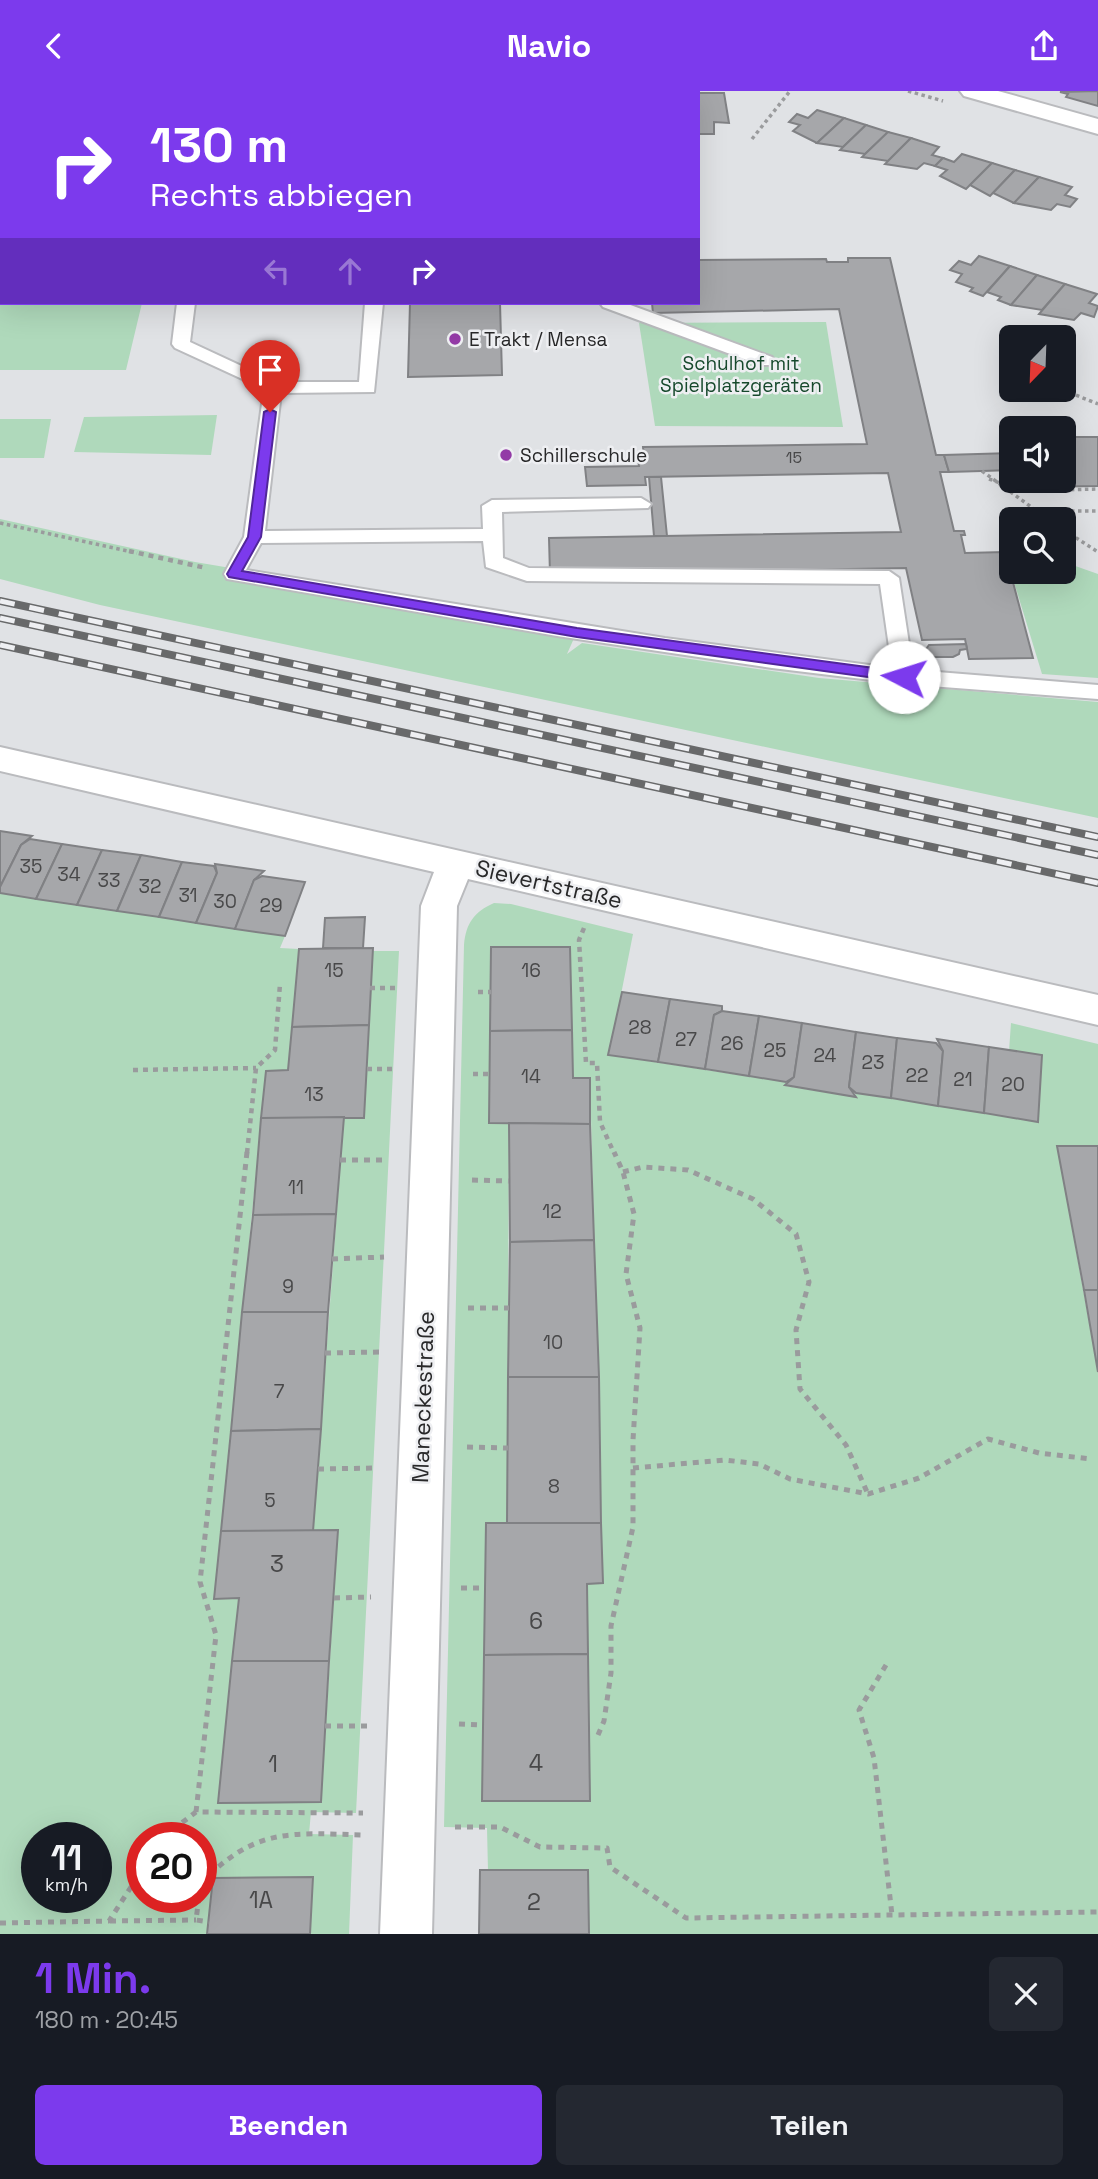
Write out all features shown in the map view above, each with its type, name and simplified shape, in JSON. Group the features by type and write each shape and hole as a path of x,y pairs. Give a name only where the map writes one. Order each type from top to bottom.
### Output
{"street":[{"path":"972,91 1098,127"},
{"name":"Sievertstraße","path":"0,759 1098,1010"},
{"name":"Maneckestraße","path":"406,1934 439,906 456,863"}],"lane":[{"path":"186,305 181,344 273,387 368,388 374,305"},
{"path":"613,305 766,361"},
{"path":"273,387 254,537 234,574 577,633 904,677 1098,692"},
{"path":"641,504 492,506 493,562 527,575 889,578 904,677"},
{"path":"254,537 493,535"}],"path":[{"path":"751,139 790,91"},
{"path":"1076,395 1098,404"},
{"path":"982,471 989,479 1031,507"},
{"path":"989,479 1022,491 1098,489"},
{"path":"1076,511 1098,511"},
{"path":"0,523 234,574"},
{"path":"1076,538 1098,552"},
{"path":"597,895 579,940 586,1063 597,1063 600,1122 623,1173 635,1214 626,1274 640,1328 632,1468 633,1527 611,1626 611,1673 604,1721 598,1735"},
{"path":"196,1812 216,1635 200,1582 256,1068 275,1050 280,984"},
{"path":"133,1070 256,1068"},
{"path":"623,1173 643,1167 688,1171 753,1199 796,1234 809,1282 796,1330 800,1389 846,1445 868,1494"},
{"path":"332,1259 428,1257"},
{"path":"325,1353 425,1350"},
{"path":"632,1468 725,1460 759,1464 790,1479 868,1494 919,1478 961,1457 988,1439 1039,1453 1091,1459"},
{"path":"318,1469 421,1467"},
{"path":"886,1665 859,1710 874,1758 892,1915"},
{"path":"183,1822 196,1812 409,1826 500,1827 540,1847 607,1849 610,1867 687,1917 1098,1912"},
{"path":"217,1868 248,1848 281,1834 409,1826"},
{"path":"109,1921 126,1895"},
{"path":"196,1920 197,1913"},
{"path":"0,1923 209,1921"}],"green space":[{"path":"0,305 142,305 126,370 0,370"},
{"name":"Schulhof mit Spielplatzgeräten","path":"826,322 843,427 655,426 639,323"},
{"path":"217,415 211,455 74,452 84,417"},
{"path":"0,419 51,419 44,458 0,458"},
{"path":"0,519 195,562 579,627 567,654 582,643 819,678 1098,702 1098,818 100,605 0,579"},
{"path":"1076,566 1098,574 1098,678 1042,674 1015,584 1076,584"},
{"path":"0,893 285,936 280,948 299,949 288,1070 266,1071 214,1598 239,1598 219,1803 321,1802 338,1530 313,1531 344,1117 364,1117 372,951 399,951 356,1813 311,1812 309,1834 353,1835 349,1934 310,1934 313,1877 217,1878 217,1822 126,1822 126,1913 209,1913 207,1934 0,1934"},
{"path":"494,903 511,904 633,934 609,1055 786,1082 786,1086 855,1097 856,1093 1038,1122 1042,1056 1009,1051 1011,1023 1098,1044 1098,1146 1057,1146 1098,1372 1098,1934 589,1934 588,1870 488,1871 487,1828 444,1827 464,945 472,919","holes":["492,947 570,947 573,1078 590,1079 603,1583 587,1584 590,1801 482,1801 486,1524 507,1524 509,1123 489,1123"]}],"building":[{"path":"1098,91 1098,106 1066,97 1068,94 1060,92"},
{"path":"700,93 724,93 729,123 714,122 714,134 700,134"},
{"path":"817,110 844,118 817,143 793,131 800,125 789,122 797,114 808,118"},
{"path":"844,118 866,125 843,147 817,143"},
{"path":"866,125 888,132 865,154 840,150"},
{"path":"888,132 911,138 888,161 862,157"},
{"path":"911,138 939,147 932,155 943,158 935,166 924,163 917,169 885,164"},
{"path":"962,154 992,163 966,189 940,176 947,170 935,166 943,158 954,162"},
{"path":"992,163 1015,170 990,196 970,185"},
{"path":"1015,170 1039,177 1014,203 993,193"},
{"path":"1039,177 1072,187 1065,195 1077,199 1070,207 1057,204 1051,210 1014,203"},
{"path":"979,256 1010,266 983,296 970,291 973,288 956,282 962,274 950,270 959,261 971,265"},
{"path":"848,258 890,258 936,455 944,455 949,472 940,472 954,531 964,531 965,535 961,535 965,553 999,552 999,584 1013,584 1033,658 969,659 965,639 922,640 906,568 550,574 549,538 901,532 888,473 645,477 646,485 587,486 585,467 639,466 638,459 644,459 643,447 867,444 839,309 653,313 652,305 700,305 700,260 826,259 827,262 848,262"},
{"path":"1010,266 1037,275 1011,305 998,300 1001,297 987,292"},
{"path":"1037,275 1065,284 1042,310 1011,305"},
{"path":"1065,284 1097,294 1089,303 1098,306 1094,317 1081,313 1074,320 1039,314"},
{"name":"E Trakt / Mensa","path":"410,305 500,305 502,375 408,377"},
{"path":"1076,437 1098,437 1098,486 1076,486"},
{"path":"999,453 999,470 949,472 944,455"},
{"path":"649,477 661,477 667,536 654,536"},
{"path":"966,644 967,649 960,650 959,654 953,657 933,657 924,652 929,645"},
{"path":"0,831 32,836 21,845 0,887"},
{"path":"30,839 62,844 36,899 0,893 0,887 21,845"},
{"path":"62,844 102,850 77,905 36,899"},
{"path":"102,850 141,855 117,911 77,905"},
{"path":"141,855 182,862 159,917 117,911"},
{"path":"182,862 214,866 217,873 196,923 159,917"},
{"path":"215,864 264,871 254,880 235,929 196,923 217,873"},
{"path":"262,876 305,882 285,936 235,929 254,880"},
{"path":"365,917 363,948 323,948 325,918"},
{"path":"491,947 570,947 572,1030 490,1031"},
{"path":"373,948 369,1025 292,1027 299,949"},
{"path":"622,992 670,999 658,1062 608,1055"},
{"path":"670,999 722,1006 722,1011 714,1015 705,1069 658,1062"},
{"path":"722,1011 759,1016 749,1076 705,1069 714,1015"},
{"path":"759,1016 802,1023 794,1077 786,1082 749,1076"},
{"path":"802,1023 856,1032 849,1087 856,1097 785,1085 794,1077"},
{"path":"369,1025 364,1118 261,1118 266,1071 288,1070 292,1027"},
{"path":"572,1030 573,1078 590,1078 590,1124 489,1123 490,1031"},
{"path":"856,1032 897,1038 891,1098 856,1093 849,1087"},
{"path":"897,1038 936,1043 943,1051 938,1106 891,1098"},
{"path":"937,1039 989,1047 984,1113 938,1106 943,1051"},
{"path":"989,1047 1042,1055 1038,1122 984,1113"},
{"path":"344,1117 336,1214 253,1215 261,1118"},
{"path":"509,1123 590,1124 594,1240 510,1242"},
{"path":"1057,1146 1098,1146 1098,1290 1084,1290"},
{"path":"336,1214 328,1312 242,1312 253,1215"},
{"path":"594,1240 599,1377 508,1377 510,1242"},
{"path":"1084,1290 1098,1290 1098,1372"},
{"path":"242,1312 328,1312 321,1429 231,1431"},
{"path":"508,1377 599,1377 601,1523 507,1524"},
{"path":"321,1429 313,1531 221,1531 231,1431"},
{"path":"486,1523 601,1523 603,1583 587,1584 588,1654 484,1655"},
{"path":"338,1530 329,1661 232,1661 239,1598 214,1599 221,1531"},
{"path":"588,1654 590,1801 482,1801 484,1655"},
{"path":"232,1661 329,1661 321,1802 218,1803"},
{"path":"480,1870 588,1870 589,1934 479,1934"},
{"path":"313,1877 310,1934 207,1934 209,1913 217,1913 217,1878"}],"railway":[{"path":"0,601 1098,837"},
{"path":"0,618 1098,855"},
{"path":"0,645 1098,883"}],"place":[{"name":"E Trakt / Mensa","path":"455,339"},
{"name":"Schillerschule","path":"506,455"}],"route":[{"path":"270,412 254,537 234,574 577,633 856,673 904,677"}]}
